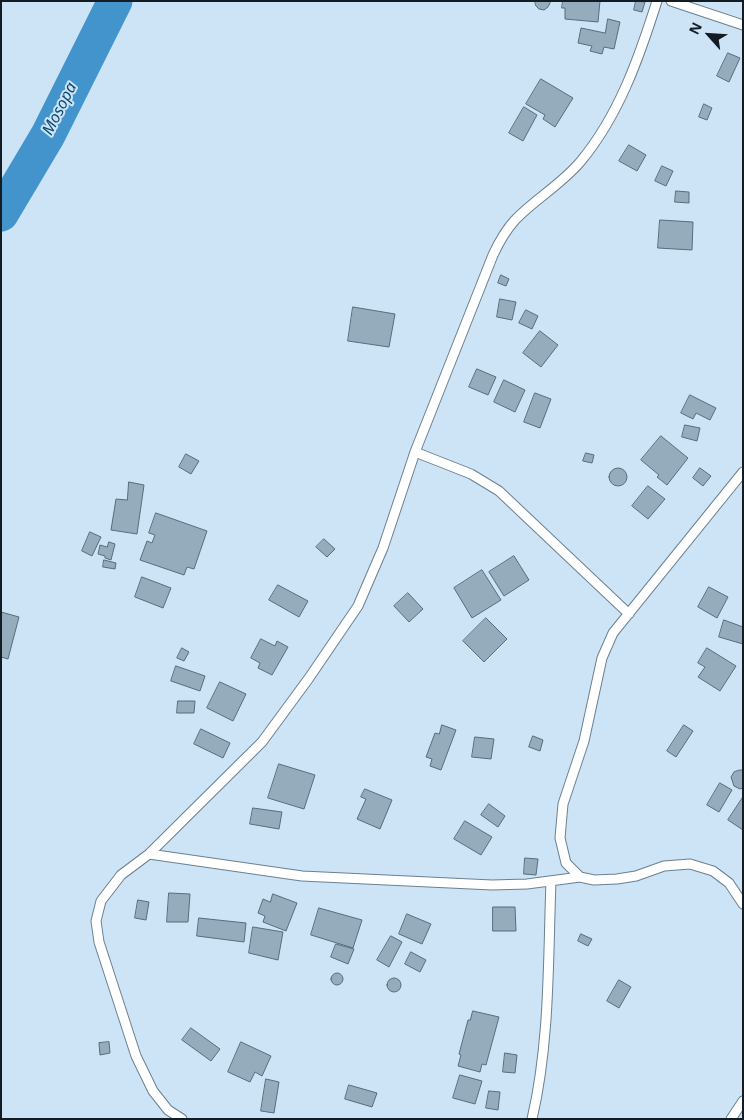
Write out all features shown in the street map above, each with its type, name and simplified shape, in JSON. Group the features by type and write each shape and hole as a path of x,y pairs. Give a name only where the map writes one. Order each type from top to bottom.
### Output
{"lane":[{"path":"182,1119 168,1110 153,1091 136,1056 99,942 96,920 101,901 121,875 149,854 262,742 339,636 358,606 383,548 415,452 480,285 502,236 516,219 579,163 600,136 619,104 644,42 657,1"},
{"path":"671,1 743,25"},
{"path":"415,452 471,474 499,491 629,614"},
{"path":"580,877 566,863 560,838 563,804 584,741 602,658 613,633 743,472"},
{"path":"149,854 302,876 492,885 580,877 594,880 617,879 636,876 664,866 690,864 713,871 729,883 741,896"},
{"path":"532,1119 539,1089 546,1008 551,881"},
{"path":"730,1119 743,1101"}],"building":[{"path":"535,1 550,1 550,3 544,10 536,6"},
{"path":"563,1 600,1 598,22 565,19 565,8 562,8"},
{"path":"636,1 645,2 642,12 634,10"},
{"path":"608,19 620,22 614,49 604,47 602,54 590,51 592,46 578,43 581,28 605,33"},
{"path":"728,53 740,58 729,82 717,76"},
{"path":"541,79 573,98 555,127 543,119 545,115 526,104"},
{"path":"704,104 712,108 707,120 699,117"},
{"path":"524,107 537,115 523,141 509,133"},
{"path":"629,145 646,155 637,171 619,161"},
{"path":"662,166 673,171 666,186 655,181"},
{"path":"676,191 689,192 689,203 675,202"},
{"path":"660,220 693,222 692,250 658,248"},
{"path":"501,275 509,279 506,286 498,283"},
{"path":"500,299 516,302 512,320 497,317"},
{"path":"353,307 395,314 389,347 348,341"},
{"path":"526,310 538,316 532,329 519,323"},
{"path":"540,331 558,345 541,367 523,353"},
{"path":"477,369 496,377 488,395 469,387"},
{"path":"504,380 525,390 515,412 494,402"},
{"path":"535,393 551,399 540,428 524,422"},
{"path":"690,395 716,408 710,420 696,413 693,419 681,413"},
{"path":"685,425 700,428 697,441 682,437"},
{"path":"661,436 688,458 667,485 657,477 659,475 641,460"},
{"path":"586,453 594,455 592,463 583,461"},
{"path":"186,454 199,461 191,474 179,467"},
{"path":"618,468 624,471 627,477 624,483 618,486 612,483 609,477 612,471"},
{"path":"700,468 711,476 703,486 693,478"},
{"path":"129,482 144,485 137,534 111,530 116,499 127,500"},
{"path":"648,486 665,499 648,519 632,506"},
{"path":"156,513 207,531 194,569 187,567 184,575 140,560 147,541 152,543 155,535 149,533"},
{"path":"90,532 101,537 92,556 82,551"},
{"path":"324,539 335,549 327,557 316,547"},
{"path":"109,542 115,544 111,560 98,554 100,545 107,547"},
{"path":"514,556 529,580 504,596 489,572"},
{"path":"104,560 116,563 115,569 103,567"},
{"path":"482,570 501,600 472,618 454,588"},
{"path":"142,577 171,588 163,608 135,597"},
{"path":"278,585 308,601 299,617 269,600"},
{"path":"709,587 728,597 717,618 698,607"},
{"path":"408,593 423,609 409,622 394,606"},
{"path":"1,612 19,617 8,659 1,657"},
{"path":"486,618 507,639 484,662 463,641"},
{"path":"724,620 743,627 743,644 719,637"},
{"path":"261,639 275,646 277,641 288,647 272,675 258,668 260,663 251,658"},
{"path":"182,648 189,652 184,661 177,658"},
{"path":"707,648 736,666 720,691 698,677 705,667 698,663"},
{"path":"176,666 205,676 200,691 171,681"},
{"path":"220,682 246,694 233,721 207,708"},
{"path":"178,701 195,701 194,713 177,713"},
{"path":"442,725 456,730 441,770 430,766 432,759 426,757 435,733 439,734"},
{"path":"684,725 693,731 676,757 667,751"},
{"path":"201,729 230,743 223,758 194,744"},
{"path":"533,736 543,740 540,751 529,747"},
{"path":"475,737 494,739 491,759 472,757"},
{"path":"279,764 315,775 304,809 268,798"},
{"path":"743,770 743,788 740,789 734,786 731,777 734,772"},
{"path":"720,783 732,790 719,812 707,805"},
{"path":"365,789 392,800 380,829 357,819 366,799 361,797"},
{"path":"743,797 743,830 728,820"},
{"path":"489,804 505,816 498,827 481,815"},
{"path":"253,808 282,812 279,829 250,824"},
{"path":"465,821 492,837 481,855 454,839"},
{"path":"525,858 538,859 536,875 524,874"},
{"path":"169,893 190,894 188,922 167,922"},
{"path":"273,894 297,903 286,931 263,922 265,916 258,913 263,899 270,902"},
{"path":"138,900 149,902 146,920 135,918"},
{"path":"493,907 515,907 516,931 493,931"},
{"path":"319,908 362,920 353,948 311,935"},
{"path":"407,914 431,924 422,944 399,934"},
{"path":"199,918 246,923 244,942 197,936"},
{"path":"253,927 283,932 278,960 249,953"},
{"path":"581,934 592,939 588,946 578,941"},
{"path":"391,936 402,942 389,967 377,960"},
{"path":"336,944 354,949 348,964 331,957"},
{"path":"411,952 426,960 420,972 405,964"},
{"path":"335,973 339,973 343,979 339,985 335,985 331,981 331,977"},
{"path":"394,978 399,980 401,985 399,990 394,992 389,990 387,985 389,980"},
{"path":"619,980 631,987 619,1008 607,1001"},
{"path":"473,1011 499,1017 486,1065 482,1064 480,1072 458,1066 461,1055 459,1054 468,1020 470,1020"},
{"path":"191,1028 220,1049 211,1061 182,1040"},
{"path":"109,1042 110,1053 100,1055 99,1043"},
{"path":"241,1042 271,1056 262,1076 255,1072 250,1082 228,1072"},
{"path":"505,1053 517,1055 515,1073 503,1072"},
{"path":"460,1075 482,1081 475,1104 453,1098"},
{"path":"266,1079 279,1082 274,1113 261,1111"},
{"path":"349,1085 377,1093 372,1107 345,1099"},
{"path":"489,1091 500,1092 498,1110 486,1108"}],"waterway":[{"name":"Mosopa","path":"1,214 48,135 115,1"}]}
